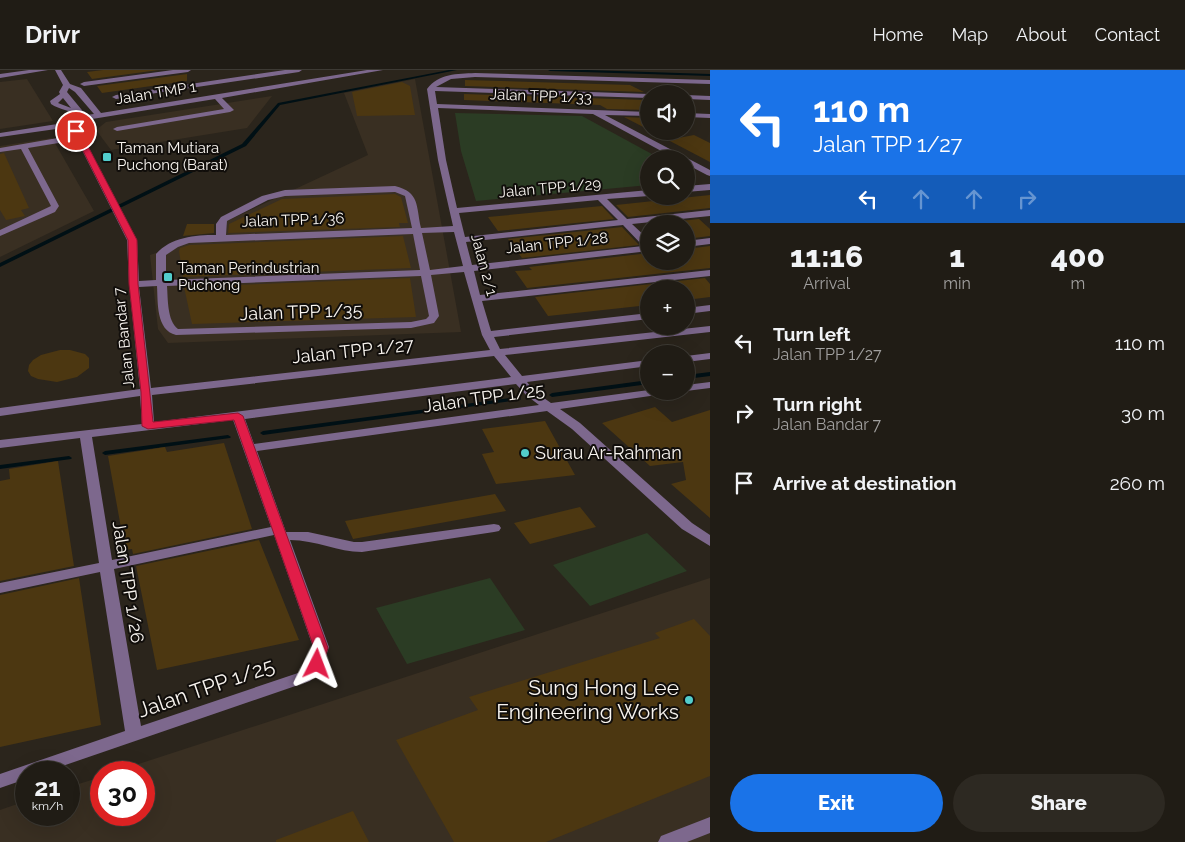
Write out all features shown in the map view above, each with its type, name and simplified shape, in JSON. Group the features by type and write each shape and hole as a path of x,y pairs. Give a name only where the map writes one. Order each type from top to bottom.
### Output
{"street":[{"path":"0,76 45,70"},
{"path":"58,70 67,85 78,90 100,116"},
{"path":"84,84 166,71 188,70"},
{"path":"116,97 299,70"},
{"name":"Jalan TMP 1","path":"81,115 100,116 380,70"},
{"path":"166,71 180,88"},
{"path":"431,88 433,84 442,80 475,75 710,82"},
{"path":"609,79 618,113"},
{"path":"67,85 63,92 81,115"},
{"path":"431,88 640,96"},
{"name":"Jalan 2/1","path":"431,88 432,106 442,160 454,211 487,335 497,353 530,393 576,426 687,526 710,541"},
{"path":"64,94 54,101 55,104 81,115"},
{"path":"117,129 230,110 217,97"},
{"path":"695,97 710,98"},
{"name":"Jalan TPP 1/33","path":"432,106 640,114"},
{"path":"594,112 666,150"},
{"path":"0,135 74,124 81,115"},
{"path":"695,115 710,116"},
{"name":"Jalan Bandar 7","path":"74,124 128,229 134,252 134,284 148,426"},
{"path":"0,150 79,136"},
{"path":"0,233 52,210 55,206 24,147"},
{"path":"695,165 710,173"},
{"path":"699,167 710,165"},
{"path":"695,188 710,187"},
{"path":"221,238 221,224 224,219 276,195 385,189 404,191 409,195 426,273"},
{"name":"Jalan TPP 1/29","path":"454,211 640,194"},
{"path":"600,197 640,238"},
{"path":"462,240 710,213"},
{"name":"Jalan TPP 1/36","path":"161,283 161,254 165,250 186,240 459,229"},
{"path":"695,243 709,242"},
{"name":"Jalan TPP 1/28","path":"134,284 426,273 640,248"},
{"name":"Jalan TPP 1/35","path":"161,283 166,322 169,328 176,332 401,326 430,321 434,316 426,273"},
{"path":"476,298 710,273"},
{"path":"695,310 710,308"},
{"path":"487,335 640,317"},
{"name":"Jalan TPP 1/27","path":"0,412 146,392 710,329"},
{"path":"695,358 710,356"},
{"path":"0,444 238,416 640,364"},
{"path":"695,386 710,384"},
{"name":"Jalan TPP 1/25","path":"249,448 640,395"},
{"name":"Jalan TPP 1/25","path":"0,781 304,677 317,664 321,648 238,416"},
{"name":"Jalan TPP 1/26","path":"85,434 134,735"},
{"path":"0,588 280,533 308,536 354,547 362,547 494,528"},
{"path":"667,842 710,825"}],"shaded area":[{"path":"27,79 53,121 0,129 0,82"},
{"path":"415,79 461,332 168,343 158,329 150,255 186,243 225,240 227,221 368,155 344,93"},
{"path":"272,96 247,128 111,150 96,130 106,122"},
{"path":"52,138 94,211 0,257 0,146"},
{"path":"710,578 710,842 0,842 0,810 15,805 15,826 80,826 80,784 90,780 90,826 155,826 155,761 148,761"}],"green space":[{"path":"455,113 582,116 644,150 640,150 640,186 476,201 461,151"},
{"path":"647,533 687,571 590,606 553,565"},
{"path":"490,578 525,630 407,664 376,608"}],"building":[{"path":"103,70 159,70 92,79 87,72"},
{"path":"187,74 187,81 102,93 97,86"},
{"path":"465,80 630,85 640,90 640,92 465,86"},
{"path":"402,82 410,86 415,115 357,116 352,92"},
{"path":"464,94 640,100 640,110 607,109 600,105 464,100"},
{"path":"624,117 640,118 640,125"},
{"path":"695,136 710,143 710,162 695,154 695,150 687,150 668,140 695,140"},
{"path":"4,153 29,208 21,210 25,216 6,220 0,210 0,154"},
{"path":"395,194 401,197 408,223 399,223 400,227 228,233 229,224 282,199"},
{"path":"710,195 710,208 628,217 616,205 640,202 640,205 695,205 695,197"},
{"path":"602,206 614,219 498,231 488,217"},
{"path":"695,219 699,219 710,229 710,236 695,238"},
{"path":"187,224 214,224 214,233 183,236"},
{"path":"622,227 639,245 522,258 508,239"},
{"path":"403,236 411,268 183,277 179,251 180,248 189,245"},
{"path":"710,246 710,268 695,270 695,248"},
{"path":"640,254 640,270 692,270 527,288 515,271 532,270 529,267"},
{"path":"410,278 416,317 192,324 184,287"},
{"path":"705,278 710,284 710,297 695,299 695,280 687,280"},
{"path":"640,285 640,306 548,316 535,297"},
{"path":"60,350 70,350 85,354 89,358 89,368 77,377 57,382 31,376 28,371 29,365 33,360 41,355"},
{"path":"655,407 672,422 710,410 710,518 671,484 686,480 683,462 650,466 602,423"},
{"name":"Surau Ar-Rahman","path":"545,421 575,475 496,484 482,454 494,452 482,429"},
{"path":"224,443 252,529 133,554 132,549 125,550 108,456 165,447 167,452"},
{"path":"58,461 74,566 0,581 0,481 10,479 9,469"},
{"path":"495,494 506,511 353,539 345,521"},
{"path":"580,507 596,527 530,544 514,523"},
{"path":"259,540 299,640 157,670 136,566"},
{"path":"79,578 101,725 0,747 0,595"},
{"path":"694,619 710,636 710,776 546,842 454,842 396,740 478,710 469,697 660,638 655,633"},
{"path":"353,811 369,842 276,842 276,840"}],"waterway":[{"path":"0,265 244,145 279,104 455,70"},
{"path":"550,70 710,75"},
{"path":"695,376 710,374"},
{"path":"552,395 640,383"},
{"path":"263,433 518,399"},
{"path":"105,453 228,437"},
{"path":"0,467 69,458"}],"place":[{"name":"Taman Mutiara Puchong (Barat)","path":"107,157"},
{"name":"Taman Perindustrian Puchong","path":"168,277"},
{"name":"Surau Ar-Rahman","path":"525,453"},
{"name":"Sung Hong Lee Engineering Works","path":"689,700"}],"route":[{"path":"76,131 132,240 134,284 148,426 238,416 321,648 317,664"}]}
